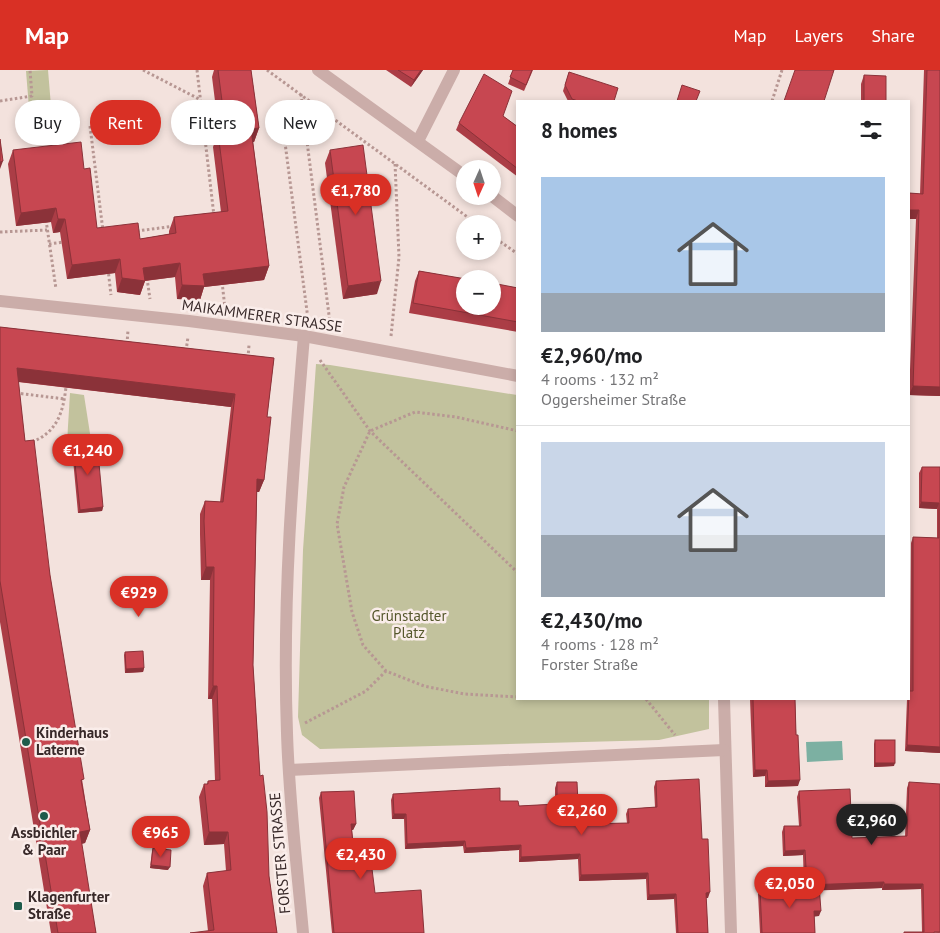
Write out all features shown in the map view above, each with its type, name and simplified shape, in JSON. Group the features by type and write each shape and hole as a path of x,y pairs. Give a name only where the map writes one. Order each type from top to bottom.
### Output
{"street":[{"path":"318,70 456,169"},
{"path":"418,140 454,70"},
{"path":"501,203 516,214"},
{"name":"MAIKAMMERER STRASSE","path":"0,301 189,321 307,337 516,376"},
{"path":"307,337 291,492 287,626 289,770 724,750"},
{"path":"724,700 724,750 732,933"},
{"name":"FORSTER STRASSE","path":"289,770 303,933"}],"path":[{"path":"0,101 32,96 30,70"},
{"path":"143,70 200,99"},
{"path":"197,70 215,220 210,220"},
{"path":"267,70 465,215"},
{"path":"772,100 782,70"},
{"path":"301,94 332,341"},
{"path":"92,145 104,236"},
{"path":"285,145 307,337 370,431 516,571"},
{"path":"389,351 399,257 395,162"},
{"path":"46,220 58,307"},
{"path":"132,232 180,225"},
{"path":"0,232 48,230"},
{"path":"50,244 68,242"},
{"path":"501,242 516,253"},
{"path":"108,265 114,313"},
{"path":"146,271 148,280"},
{"path":"222,278 228,326"},
{"path":"127,345 129,315"},
{"path":"186,354 189,321"},
{"path":"248,359 251,330"},
{"path":"28,443 44,437 54,427 61,416 66,388"},
{"path":"13,393 65,399"},
{"path":"516,431 456,417 415,412 370,431 344,487 337,524 352,612 363,645 386,672 424,686 464,694 516,697"},
{"path":"287,732 366,691 386,672"},
{"path":"647,700 688,752"}],"green space":[{"path":"48,70 50,100 28,100 26,71"},
{"name":"Grünstadter Platz","path":"316,364 516,395 516,700 709,700 709,729 659,740 320,749 302,735 298,717 303,550"},
{"path":"70,393 84,395 91,440 67,443"}],"water":[{"path":"842,741 843,760 807,762 806,742"}],"building":[{"path":"218,70 251,70 259,128 255,128 255,100 222,100"},
{"path":"398,70 421,70 414,80"},
{"path":"513,70 532,70 526,85 510,77"},
{"path":"795,70 834,70 824,100 784,100"},
{"path":"927,70 940,70 940,387 913,386 919,210 910,210 910,193 923,194"},
{"path":"569,72 618,88 614,100 575,100 572,99 565,85"},
{"path":"484,74 512,91 503,116 516,126 516,167 459,123"},
{"path":"864,75 886,76 886,100 864,100"},
{"path":"682,85 700,91 696,100 677,100"},
{"path":"0,139 3,161 0,162"},
{"path":"81,142 84,169 90,168 97,228 138,223 140,239 176,233 174,217 228,211 220,145 253,145 269,266 203,274 205,286 182,285 180,263 143,268 145,281 122,278 120,259 72,265 65,219 58,219 56,208 21,213 13,150 56,145 80,145"},
{"path":"363,145 381,281 348,286 330,150"},
{"path":"419,271 456,277 456,311 413,303"},
{"path":"501,285 516,288 516,322 479,315 501,315"},
{"path":"0,327 274,358 267,417 271,417 264,480 257,479 253,665 260,776 263,775 267,812 269,876 277,933 190,933 214,930 207,873 231,870 228,832 209,832 204,784 208,784 208,781 220,780 217,686 213,686 214,567 206,567 204,521 205,501 223,502 235,394 17,368 25,441 34,440 50,575 84,779 81,780 90,830 80,832 96,933 58,933 0,581"},
{"path":"97,442 103,507 80,510 73,445"},
{"path":"922,467 940,467 940,747 907,745 909,700 910,691 913,691 913,537 939,538 939,503 921,502"},
{"path":"143,651 144,668 126,669 125,652"},
{"path":"753,700 795,700 800,780 768,781 767,770 755,770"},
{"path":"875,740 895,740 895,763 875,763"},
{"path":"699,779 702,839 708,839 710,892 706,893 708,933 678,933 676,894 649,895 648,873 581,875 580,854 521,857 521,845 466,848 465,841 407,844 406,814 394,814 393,794 500,788 500,801 518,801 519,806 557,804 557,782 577,782 579,824 629,823 628,809 657,807 656,781"},
{"path":"909,782 940,784 940,932 904,933 924,932 923,884 884,884 884,882 807,885 805,850 785,851 784,826 801,826 799,791 850,789 852,838 907,836"},
{"path":"354,791 356,824 351,824 355,862 371,861 375,893 421,890 424,933 334,933 321,792"},
{"path":"153,848 171,850 170,867 151,865"},
{"path":"819,885 821,911 814,911 815,933 762,933 760,889"}],"place":[{"name":"Kinderhaus Laterne","path":"26,742"},
{"name":"Assbichler & Paar","path":"44,816"},
{"name":"Klagenfurter Straße","path":"18,906"}]}
